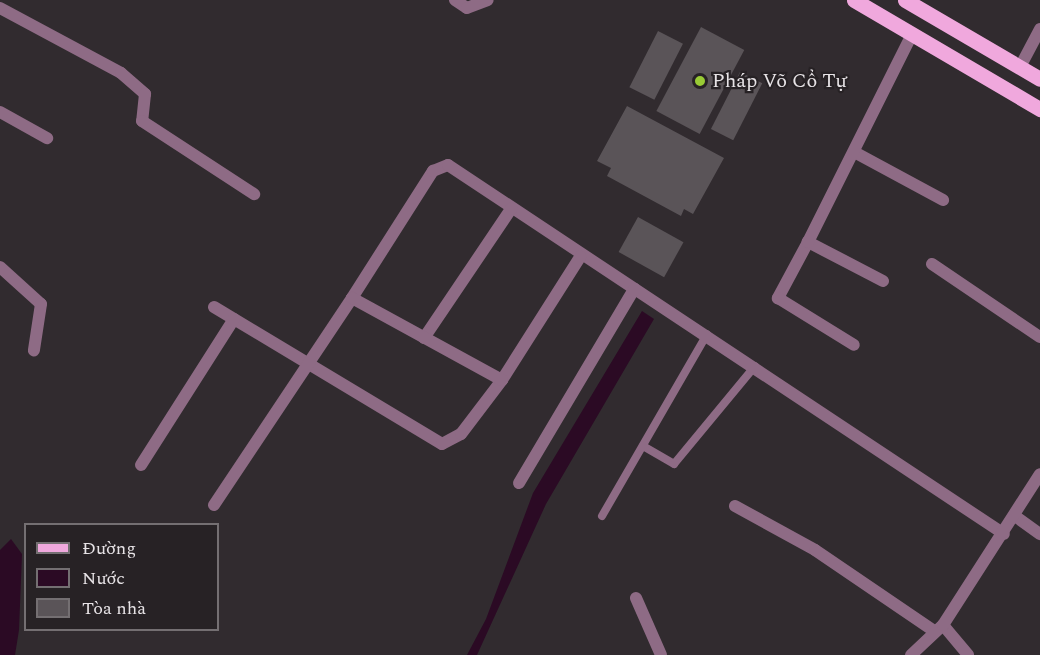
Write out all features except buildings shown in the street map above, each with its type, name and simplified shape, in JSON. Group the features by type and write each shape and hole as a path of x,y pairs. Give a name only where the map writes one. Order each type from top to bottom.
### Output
{"main road":[{"path":"854,0 1040,109"},
{"path":"905,0 1040,79"}],"street":[{"path":"455,0 467,8 488,0"},
{"path":"0,8 121,73 145,94 142,121 254,194"},
{"path":"1020,67 1040,29"},
{"path":"854,345 778,298 856,153 912,34"},
{"path":"0,112 47,138"},
{"path":"856,153 943,200"},
{"path":"214,505 310,366 439,166 448,165 580,257 707,334 1004,534"},
{"path":"424,338 511,209"},
{"path":"808,242 883,281"},
{"path":"214,307 442,444 461,434 502,380 580,257"},
{"path":"932,264 1040,337"},
{"path":"0,267 40,304 34,350"},
{"path":"519,483 634,289"},
{"path":"352,298 502,380"},
{"path":"141,465 234,319"},
{"path":"911,655 938,628 1004,534 1040,474"},
{"path":"735,506 815,550 938,628 968,655"},
{"path":"1015,516 1040,534"},
{"path":"636,598 661,655"}],"lane":[{"path":"602,516 707,334"},
{"path":"643,446 674,464 755,366"}],"water":[{"path":"642,311 654,319 546,504 477,655 467,655 486,619 533,493"},
{"path":"11,539 22,554 19,630 15,655 0,655 0,550"}],"place":[{"name":"Pháp Võ Cổ Tự","path":"700,81"}]}
